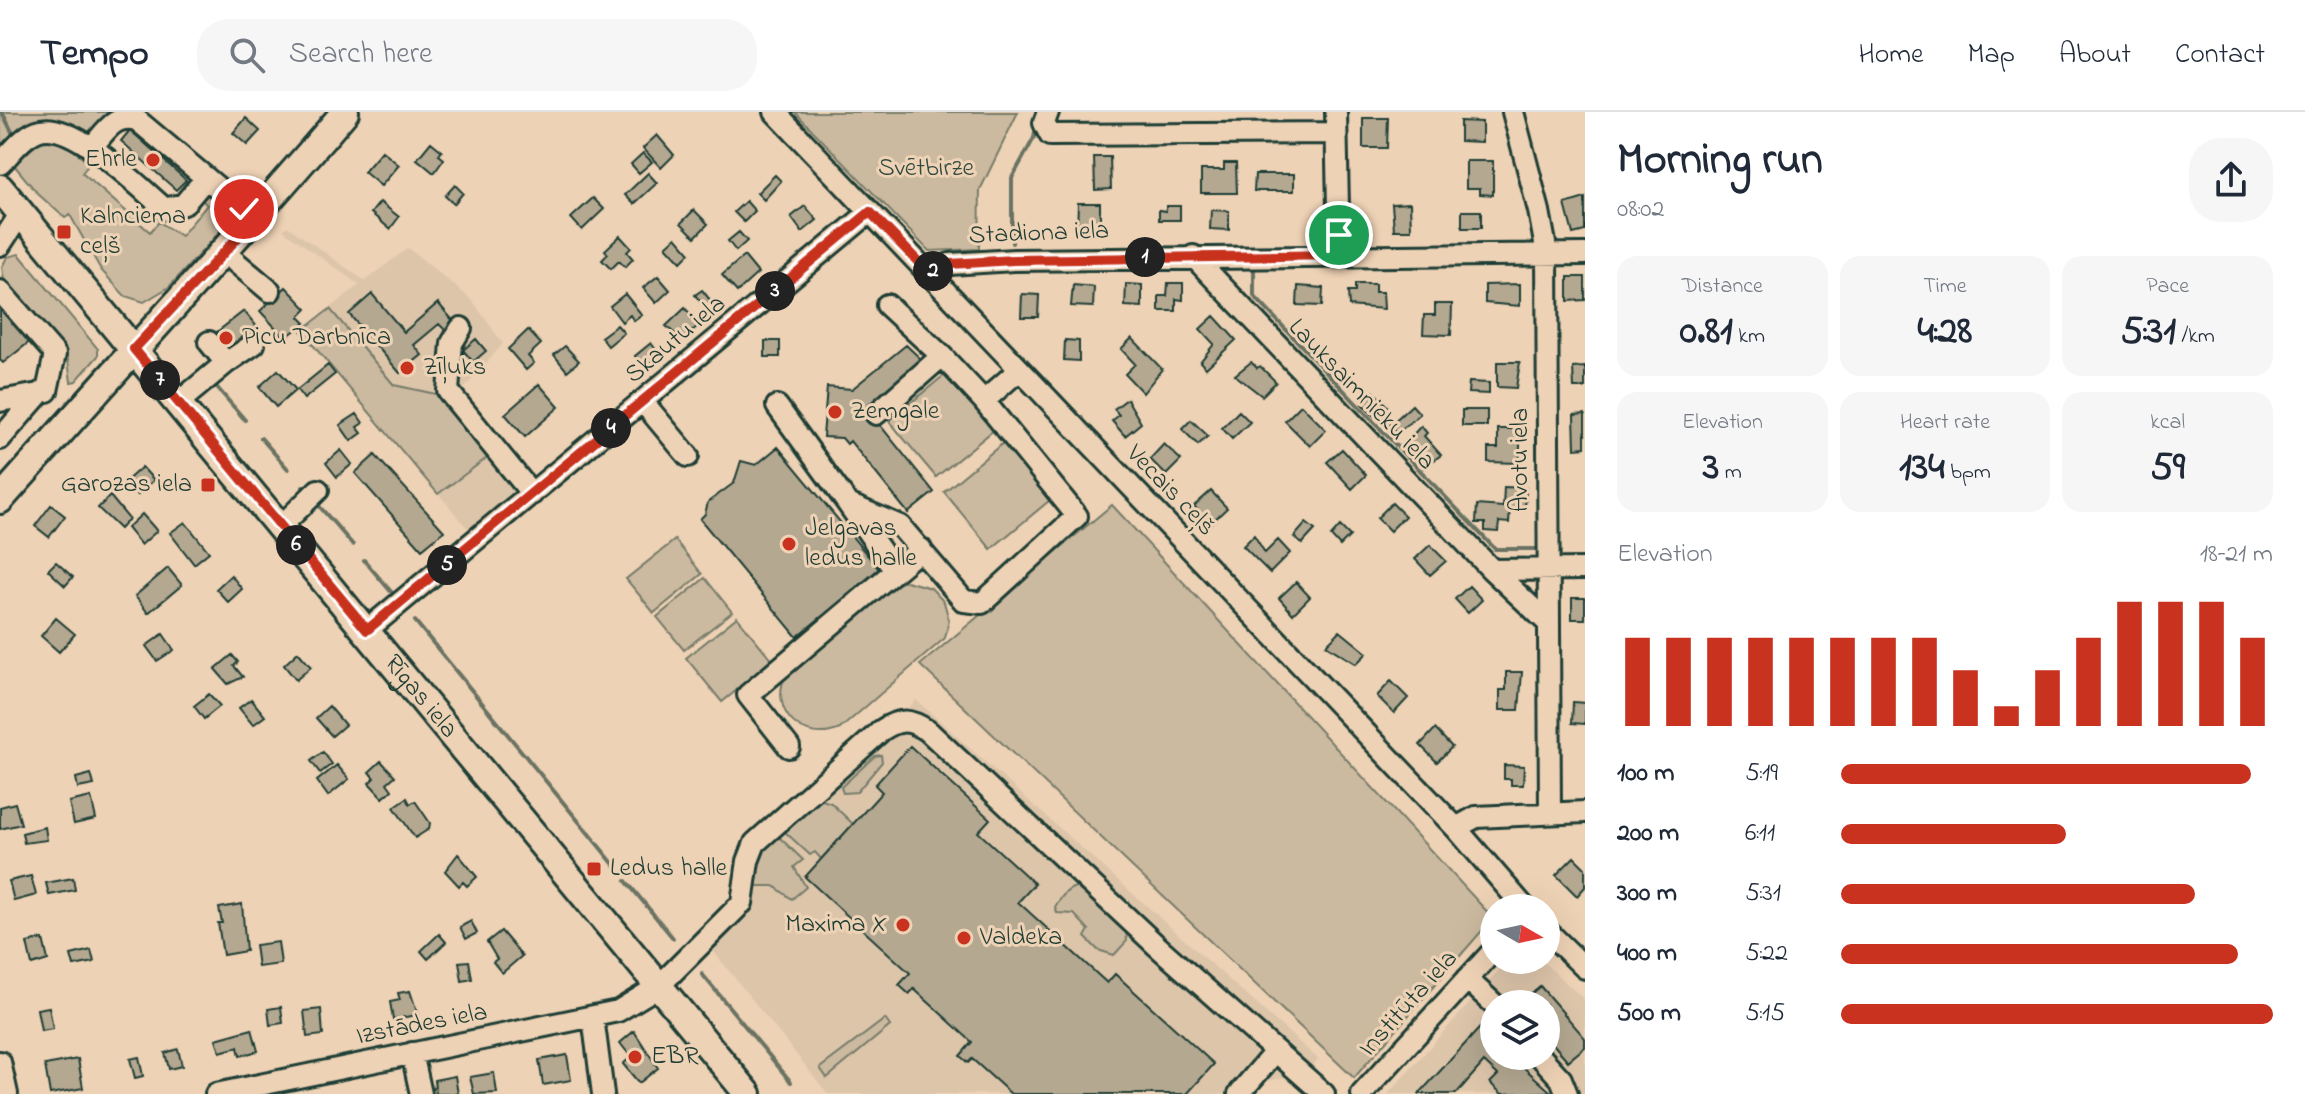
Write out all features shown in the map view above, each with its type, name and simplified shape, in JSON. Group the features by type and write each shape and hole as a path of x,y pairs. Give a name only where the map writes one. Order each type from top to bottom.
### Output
{"main road":[{"path":"0,500 134,349 225,253 345,112"},
{"name":"Rīgas iela","path":"0,188 748,1094"}],"street":[{"name":"Vecais ceļš","path":"775,112 1456,828 1513,894"},
{"path":"1048,112 1044,123 1050,135 1336,133"},
{"path":"1336,112 1339,255"},
{"name":"Avotu iela","path":"1513,112 1547,254 1546,621 1550,813"},
{"path":"91,148 114,122 129,117 137,120 255,219"},
{"path":"0,164 28,136 39,130 62,130 91,148 165,209 184,204 206,178"},
{"name":"Skautu iela","path":"367,630 870,212"},
{"path":"0,245 21,213"},
{"path":"225,253 270,291"},
{"name":"Stadiona iela","path":"930,274 950,264 988,261 1193,256 1585,254"},
{"name":"Lauksaimnieku iela","path":"1193,256 1492,570 1546,621"},
{"path":"0,291 55,354 43,392 0,439"},
{"path":"848,504 900,526 964,601 982,603 1077,516 984,401 942,356 887,305"},
{"path":"461,328 452,343 448,391 532,494"},
{"path":"209,342 226,363"},
{"path":"179,402 254,344"},
{"path":"876,414 942,356"},
{"path":"984,401 1019,370"},
{"path":"0,401 43,392"},
{"path":"43,392 74,417"},
{"path":"643,402 688,456"},
{"path":"777,406 895,571"},
{"path":"281,526 318,490"},
{"path":"789,747 748,695 921,549"},
{"path":"1492,570 1585,569"},
{"name":"Izstādes iela","path":"216,1094 618,1011 659,986 740,906 748,861 761,836 882,730 894,722 912,721 928,731 1274,1053"},
{"path":"1456,828 1476,817 1585,812"},
{"path":"1560,944 1585,968"},
{"name":"Institūta iela","path":"1362,1094 1480,965"},
{"path":"1467,979 1480,991"},
{"path":"593,1017 603,1094"},
{"path":"412,1053 421,1094"},
{"path":"1239,1094 1274,1053 1324,1094"},
{"path":"0,1062 7,1094"},
{"path":"1553,1070 1561,1079 1567,1094"}],"shaded area":[{"name":"Zīļuks","path":"287,226 365,281 408,248 472,300 503,344 461,392 533,477 469,530 301,331 359,285 283,230"},
{"path":"916,700 1318,1059 1300,1080 1290,1076 1265,1082 1253,1094 828,1094 705,941 742,903 748,861"},
{"path":"1495,974 1556,974 1585,1000 1585,1094 1388,1094 1480,991 1480,1070 1560,1070 1560,990 1481,990"}],"green space":[{"path":"0,112 115,112 87,138 49,125 1,144"},
{"name":"Svētbirze","path":"795,112 1018,112 980,190 979,249 929,251"},
{"path":"42,137 65,142 89,164 82,173 150,232 159,222 181,236 207,205 199,197 206,190 236,214 169,287 144,302 125,296 101,270 70,215 65,218 38,194 14,165"},
{"path":"19,254 98,349 98,356 76,381 71,382 68,360 4,280 2,267 7,257"},
{"path":"330,309 394,385 440,395 491,455 438,494 301,331"},
{"path":"948,372 995,429 936,477 889,421"},
{"path":"1003,443 1050,500 991,549 944,492"},
{"path":"1112,505 1480,904 1480,933 1354,1078 920,665"},
{"path":"675,540 702,574 654,613 626,579"},
{"path":"705,578 732,612 684,650 657,617"},
{"path":"906,581 931,588 944,602 949,620 945,638 840,729 826,733 813,732 792,721 785,712 782,700 786,674 889,587"},
{"path":"737,617 773,661 722,702 686,658"},
{"path":"881,755 882,762 857,792 843,793 841,787 875,756"},
{"path":"822,800 831,803 853,824 821,859 815,852 810,855 784,831 814,803"},
{"path":"777,835 803,860 794,867 806,887 792,899 774,886 757,886 754,883 760,852"},
{"path":"1076,887 1126,931 1127,941 1114,955 1098,950 1085,937 1089,930 1074,914 1057,913 1055,907 1061,898"},
{"path":"885,1019 890,1026 827,1078 820,1068"}],"building":[{"path":"246,118 260,131 247,145 233,133"},
{"path":"1363,118 1388,118 1387,148 1363,148"},
{"path":"1460,121 1482,122 1482,142 1460,141"},
{"name":"Ehrle","path":"130,130 186,180 176,190 121,141"},
{"path":"657,135 674,155 661,168 643,148"},
{"path":"431,142 442,151 439,155 444,159 434,173 417,159"},
{"path":"382,151 399,165 381,186 364,172"},
{"path":"643,153 652,162 639,173 631,164"},
{"path":"1094,157 1110,157 1111,189 1095,190"},
{"path":"1466,161 1493,161 1493,195 1480,194 1480,188 1466,188"},
{"path":"1224,163 1236,163 1237,193 1201,193 1201,170 1224,170"},
{"path":"648,173 657,183 634,204 625,195"},
{"path":"1255,174 1294,174 1294,191 1254,191"},
{"path":"775,175 781,181 764,200 757,193"},
{"path":"455,185 463,193 454,204 445,196"},
{"path":"593,198 604,209 582,230 571,218"},
{"path":"1585,198 1585,231 1573,234 1565,204"},
{"path":"746,201 755,211 744,222 734,212"},
{"path":"380,202 399,217 390,229 371,213"},
{"path":"1078,203 1100,203 1100,230 1077,229"},
{"path":"1410,203 1411,230 1394,230 1392,204"},
{"path":"805,206 817,220 802,232 791,217"},
{"path":"1166,206 1180,206 1180,220 1159,220 1159,210 1166,211"},
{"path":"694,210 708,224 695,237 681,223"},
{"path":"1211,210 1229,211 1229,230 1210,229"},
{"path":"1462,211 1481,211 1481,228 1462,228"},
{"path":"739,232 747,241 736,251 728,241"},
{"path":"620,236 631,248 627,252 633,259 625,267 619,261 611,269 602,260 608,254 605,250"},
{"path":"676,237 690,253 681,262 666,246"},
{"path":"744,256 758,273 737,292 722,275"},
{"path":"658,276 670,290 656,303 643,288"},
{"path":"1568,277 1585,277 1585,300 1568,301"},
{"path":"1168,283 1183,283 1183,300 1176,299 1176,311 1159,311 1159,296 1167,296"},
{"path":"1126,284 1142,285 1142,307 1125,306"},
{"path":"1355,284 1375,284 1375,292 1383,292 1384,309 1349,306 1348,292 1355,292"},
{"path":"1520,284 1520,306 1485,303 1485,285"},
{"path":"1073,285 1094,287 1093,307 1071,306"},
{"path":"1298,286 1323,288 1322,306 1297,305"},
{"path":"286,287 307,309 299,317 305,323 285,338 260,311"},
{"path":"702,290 719,311 712,316 695,295"},
{"path":"372,294 404,332 438,303 455,323 446,331 439,324 414,345 422,355 400,373 349,314"},
{"path":"625,294 642,315 634,321 630,315 622,322 610,306"},
{"path":"1022,294 1039,295 1038,317 1021,317"},
{"path":"0,298 33,339 3,363 0,360"},
{"path":"1435,304 1452,304 1451,335 1423,334 1424,315 1435,315"},
{"path":"685,308 699,325 682,340 666,326"},
{"path":"244,311 258,328 249,335 252,339 234,353 217,332"},
{"path":"1214,316 1236,340 1206,368 1200,362 1214,344 1200,329"},
{"path":"617,325 624,333 608,346 601,337"},
{"path":"528,330 541,344 528,356 534,363 526,370 508,349"},
{"path":"1132,338 1162,369 1143,393 1125,374 1135,364 1121,349"},
{"path":"476,339 486,351 473,362 463,350"},
{"path":"1065,340 1079,341 1079,361 1064,360"},
{"path":"765,341 780,341 780,357 765,357"},
{"path":"651,343 660,355 644,368 635,356"},
{"path":"906,345 924,362 867,409 934,492 908,513 850,441 847,444 842,438 823,437 827,387 852,389"},
{"path":"565,346 579,361 567,371 554,355"},
{"path":"1251,362 1257,368 1260,366 1276,382 1262,396 1235,375"},
{"path":"1497,362 1520,362 1516,388 1497,387"},
{"path":"328,365 335,374 304,399 297,390"},
{"path":"1585,367 1585,388 1574,388 1573,368"},
{"path":"278,370 296,390 276,407 259,387"},
{"path":"1469,382 1489,383 1489,394 1468,393"},
{"path":"539,384 559,407 525,437 505,414"},
{"path":"1374,392 1387,406 1375,417 1362,404"},
{"path":"1127,399 1141,423 1125,436 1112,421 1119,415 1114,409"},
{"path":"1301,405 1326,430 1310,446 1285,421"},
{"path":"1412,405 1420,414 1397,433 1390,425"},
{"path":"1462,410 1487,410 1487,426 1462,426"},
{"path":"1239,411 1250,422 1232,439 1222,428"},
{"path":"357,414 363,423 357,427 362,433 351,441 340,425"},
{"path":"1585,414 1585,447 1575,448 1574,415"},
{"path":"1191,420 1208,436 1198,445 1182,429"},
{"path":"1421,426 1427,433 1424,436 1441,455 1423,468 1403,445"},
{"path":"1498,429 1521,429 1519,463 1488,462 1488,448 1498,448"},
{"path":"1164,444 1181,460 1166,475 1150,459"},
{"name":"Jelgavas ledus halle","path":"778,447 879,569 797,637 700,519 708,502 734,483 741,461 756,465"},
{"path":"1342,449 1366,475 1352,489 1327,462"},
{"path":"341,450 352,464 337,477 326,463"},
{"path":"375,455 444,531 422,549 355,473"},
{"path":"142,467 154,480 138,495 125,482"},
{"path":"1504,487 1526,488 1525,509 1510,509 1509,523 1499,522 1498,532 1485,531 1485,523 1476,523 1477,505 1503,507"},
{"path":"1211,491 1227,508 1210,524 1194,506"},
{"path":"110,496 129,519 120,529 98,508"},
{"path":"1392,503 1405,516 1390,531 1377,518"},
{"path":"51,505 65,516 49,537 35,526"},
{"path":"142,514 157,531 141,545 127,528"},
{"path":"185,522 209,552 194,564 170,533"},
{"path":"1306,523 1315,530 1302,544 1294,537"},
{"path":"1340,526 1350,536 1340,546 1331,536"},
{"path":"1254,535 1265,553 1278,540 1290,553 1270,573 1243,546"},
{"path":"1430,545 1446,561 1430,575 1415,559"},
{"path":"56,562 73,577 65,586 48,570"},
{"path":"168,568 182,585 148,613 135,596"},
{"path":"231,575 242,589 228,602 216,589"},
{"path":"1296,582 1310,597 1293,614 1279,598"},
{"path":"1469,586 1482,600 1468,613 1455,599"},
{"path":"1572,598 1585,598 1585,619 1572,619"},
{"path":"56,618 75,634 59,652 41,636"},
{"path":"1340,631 1367,653 1356,664 1326,645"},
{"path":"163,634 174,650 157,661 146,646"},
{"path":"298,652 311,667 296,680 284,665"},
{"path":"232,655 238,662 234,666 243,677 228,684 215,669"},
{"path":"1506,672 1522,672 1519,710 1500,710 1500,690 1506,690"},
{"path":"1391,681 1408,698 1394,713 1377,696"},
{"path":"209,694 220,706 204,719 194,706"},
{"path":"251,699 265,716 253,725 239,708"},
{"path":"1573,702 1585,703 1585,724 1572,723"},
{"path":"329,706 345,725 332,736 316,718"},
{"path":"1435,729 1452,747 1437,762 1420,745"},
{"name":"Valdeka","path":"910,746 990,819 978,832 1035,884 1018,902 1107,983 1115,974 1214,1064 1187,1094 1011,1094 972,1059 968,1063 960,1056 972,1042 914,989 909,994 899,985 910,973 805,877 882,792 875,785"},
{"path":"323,752 332,764 320,773 311,761"},
{"path":"381,761 395,776 387,783 392,790 383,798 369,783 374,778 369,772"},
{"path":"337,765 349,779 328,796 317,781"},
{"path":"1504,765 1524,766 1523,785 1511,785 1511,779 1504,779"},
{"path":"91,774 94,785 78,788 76,778"},
{"path":"91,797 96,819 74,824 69,802"},
{"path":"407,798 410,804 415,801 430,823 429,829 415,838 394,807"},
{"path":"15,803 21,824 0,829 0,807"},
{"path":"45,827 47,840 24,843 22,833"},
{"path":"458,854 477,877 467,886 463,882 459,886 445,871"},
{"path":"1574,857 1585,868 1585,887 1577,896 1556,875"},
{"path":"31,876 36,895 14,901 9,881"},
{"path":"73,878 75,890 49,895 46,883"},
{"path":"242,904 246,951 223,955 219,908"},
{"path":"471,921 477,933 466,939 460,927"},
{"path":"501,931 522,956 502,973 493,962 497,959 487,942"},
{"path":"439,934 446,942 428,959 421,951"},
{"path":"43,939 48,960 32,965 27,943"},
{"path":"278,942 281,964 258,967 255,945"},
{"path":"91,950 94,962 74,966 71,955"},
{"path":"469,961 472,979 462,981 459,962"},
{"path":"410,991 418,1015 393,1019 390,1002 400,1000 398,993"},
{"path":"49,1007 53,1029 41,1031 37,1009"},
{"path":"281,1007 283,1023 270,1025 268,1009"},
{"path":"321,1009 323,1035 307,1037 304,1011"},
{"path":"1560,1009 1585,1038 1585,1047 1568,1061 1560,1052"},
{"path":"1480,1028 1480,1067 1456,1094 1419,1094"},
{"path":"252,1029 258,1051 240,1056 238,1047 220,1052 216,1039"},
{"path":"634,1031 658,1068 639,1083 623,1064 631,1057 620,1043"},
{"path":"178,1049 182,1066 169,1069 165,1053"},
{"path":"567,1055 571,1080 543,1085 539,1060"},
{"path":"139,1057 143,1076 135,1078 130,1059"},
{"path":"78,1059 83,1088 50,1094 45,1065"},
{"path":"1493,1070 1527,1070 1551,1092 1502,1094 1490,1083 1498,1075"},
{"path":"494,1073 497,1093 474,1094 470,1077"},
{"path":"455,1076 458,1094 436,1094 434,1080"}],"waterway":[{"path":"2,112 12,132"},
{"path":"1012,243 1012,178 1034,138 1037,123"},
{"path":"1254,267 1254,296 1495,549 1537,549"},
{"path":"214,384 245,420"},
{"path":"261,438 288,469"},
{"path":"320,507 353,545"},
{"path":"364,560 393,594"},
{"path":"415,621 616,867"},
{"path":"626,881 673,938"},
{"path":"702,974 791,1082"}],"place":[{"name":"Ehrle","path":"153,160"},
{"name":"Kalnciema ceļš","path":"64,232"},
{"name":"Picu Darbnīca","path":"226,338"},
{"name":"Zīļuks","path":"407,368"},
{"name":"Zemgale","path":"835,412"},
{"name":"Garozas iela","path":"208,485"},
{"name":"Jelgavas ledus halle","path":"789,544"},
{"name":"Ledus halle","path":"594,869"},
{"name":"Maxima X","path":"903,925"},
{"name":"Valdeka","path":"964,938"},
{"name":"EBR","path":"635,1057"}],"route":[{"path":"244,209 255,219 134,349 367,630 870,212 930,274 950,264 1014,260 1339,255 1339,235"}]}
